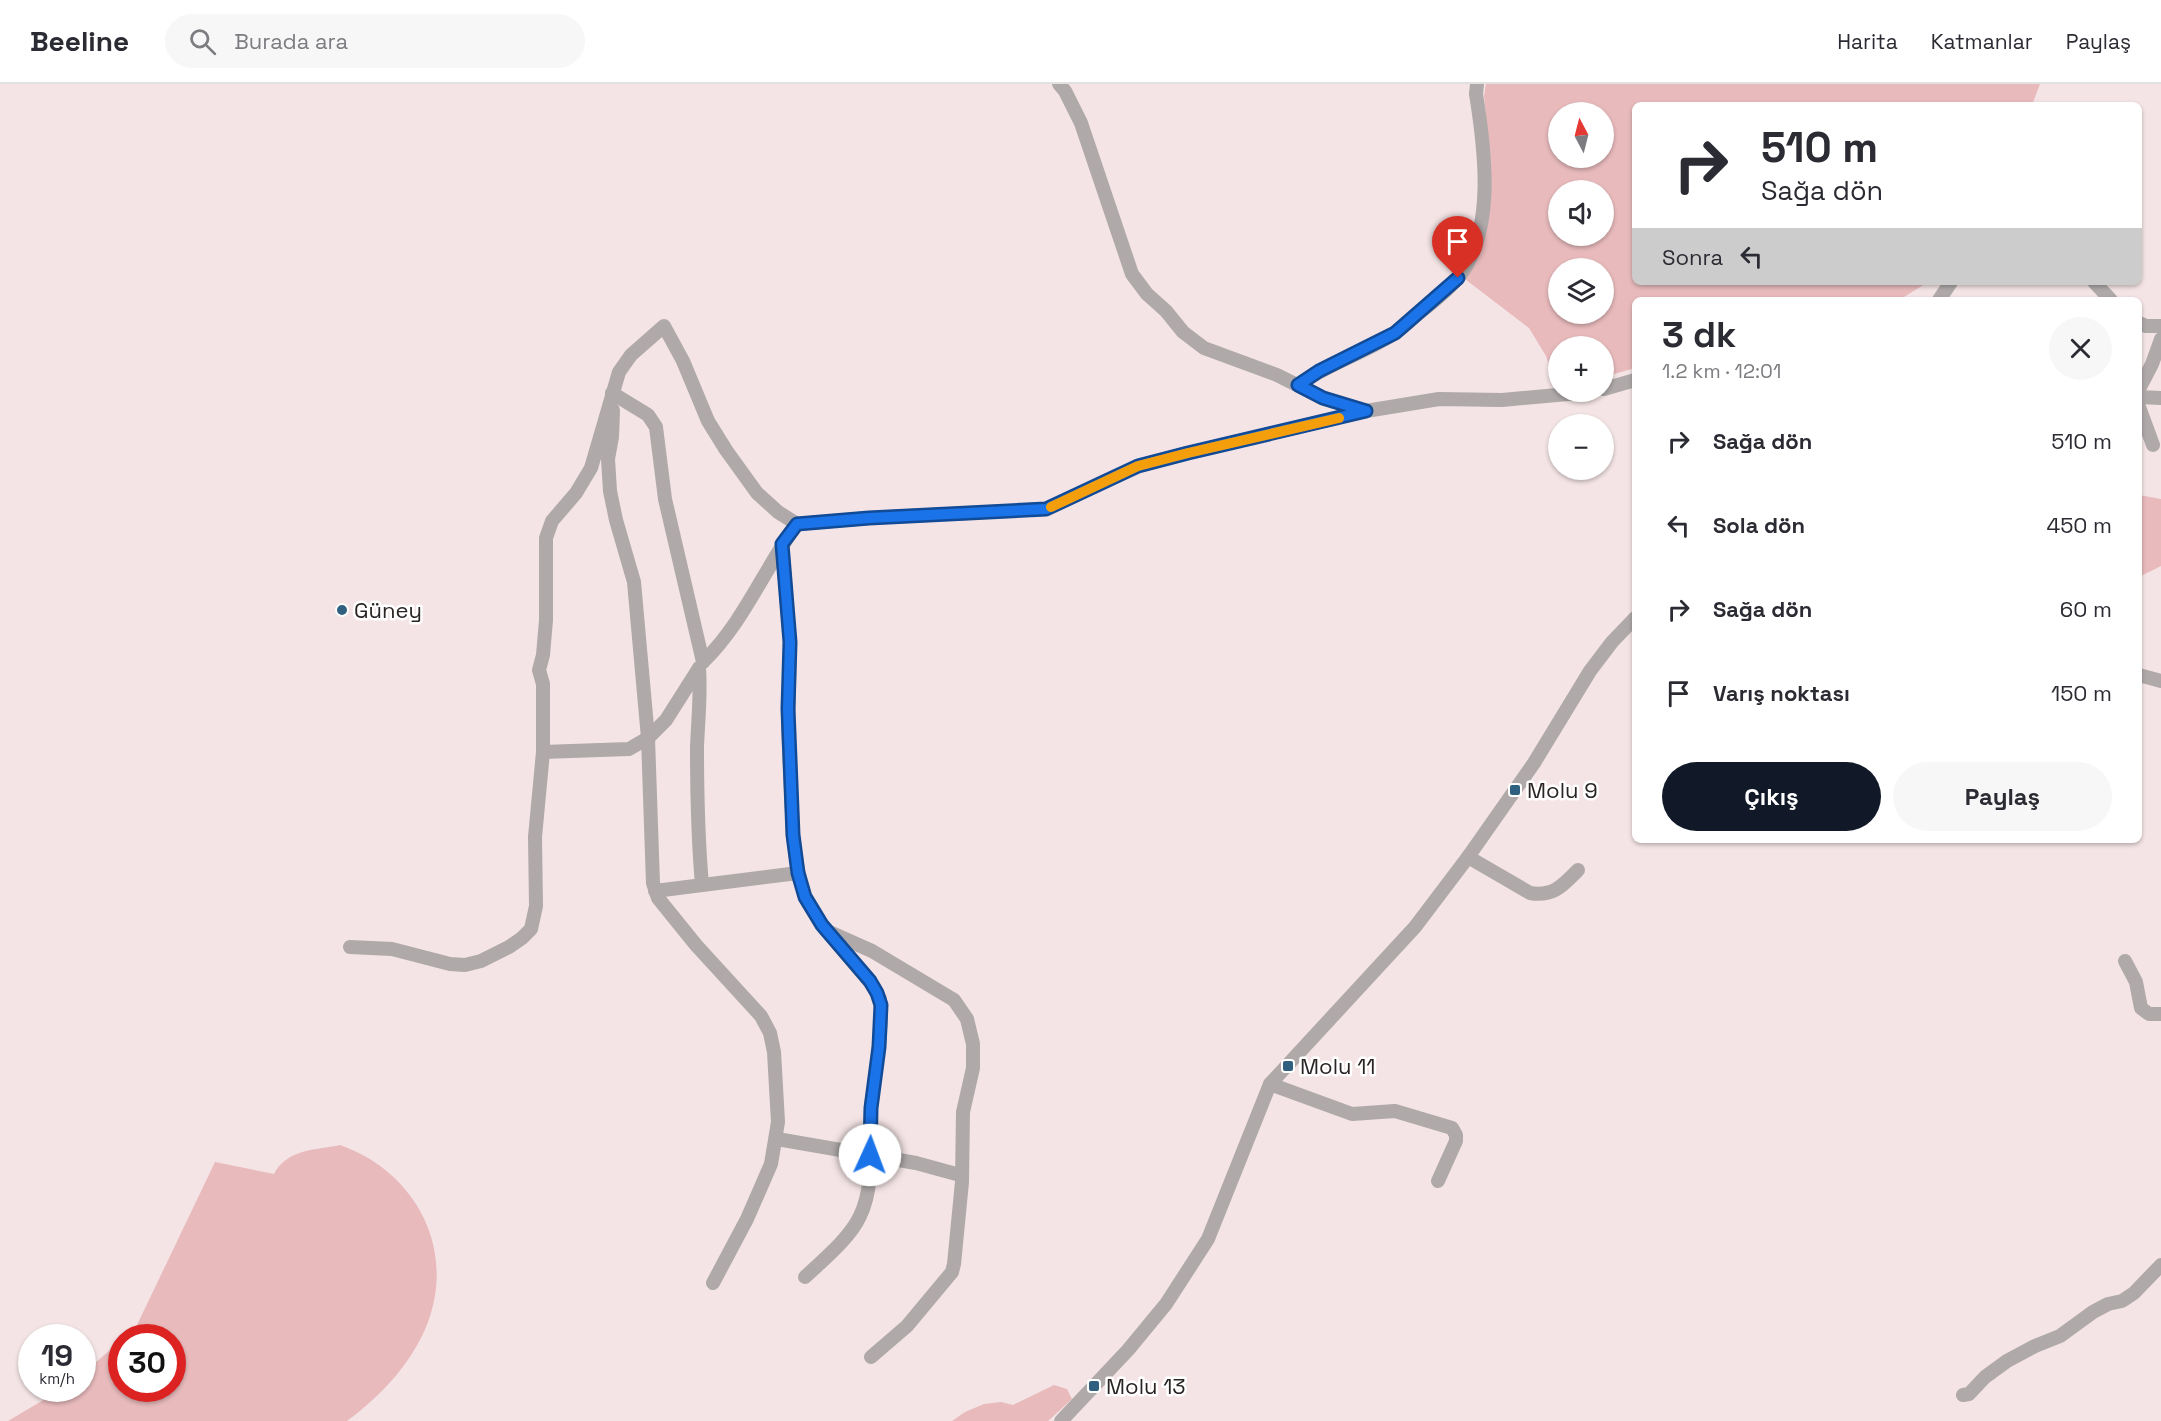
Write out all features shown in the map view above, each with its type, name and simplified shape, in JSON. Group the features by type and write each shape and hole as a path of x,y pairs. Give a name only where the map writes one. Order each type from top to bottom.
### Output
{"street":[{"path":"1059,84 1081,123 1132,274 1147,294 1166,311 1183,332 1204,348 1277,375 1323,398 1366,411"},
{"path":"1298,385 1319,371 1395,333 1458,278 1475,248 1484,212 1484,167 1476,94 1477,84"},
{"path":"2097,285 2108,297"},
{"path":"2142,324 2161,326"},
{"path":"350,947 392,949 458,965 473,963 516,944 533,925 536,906 535,837 543,752 543,684 539,670 543,655 546,611 546,538 552,521 576,493 591,468 619,372 627,360 664,326 683,361 708,421 726,450 757,493 778,512 797,524 1046,509 1138,466 1366,411 1439,399 1502,400 1548,396"},
{"path":"2142,382 2161,339"},
{"path":"1614,387 1632,381"},
{"path":"612,393 648,415 656,427 665,499 704,662 724,639 754,595 782,544 797,524"},
{"path":"612,393 613,428 608,459 610,491 620,536 634,582 648,738 652,874 655,891 687,934 754,1007 766,1024 776,1059 777,1139 767,1176 713,1283"},
{"path":"2142,397 2161,399"},
{"path":"2142,415 2153,445"},
{"path":"782,544 790,642 788,709 793,835 798,873 805,897 827,931 870,981 881,1005 879,1047 871,1108 869,1186 860,1217 846,1236 805,1277"},
{"path":"1062,1421 1128,1350 1166,1304 1208,1239 1270,1084 1414,927 1468,857 1534,763 1590,671 1612,642 1632,621"},
{"path":"543,752 629,749 648,738 672,712 699,668 697,817 702,885"},
{"path":"2142,676 2161,681"},
{"path":"1468,857 1530,893 1540,895 1558,890 1578,870"},
{"path":"655,891 798,873"},
{"path":"827,931 855,942 889,960 954,1000 964,1014 971,1032 973,1055 971,1080 963,1112 960,1175 962,1182 957,1250 952,1272 907,1326 871,1357"},
{"path":"2125,961 2136,982 2141,1008 2149,1014 2161,1014"},
{"path":"1270,1084 1352,1114 1395,1111 1452,1128 1456,1141 1438,1181"},
{"path":"777,1139 916,1163 960,1175"},
{"path":"1963,1395 1969,1394 1985,1377 2007,1361 2060,1336 2108,1304 2122,1301 2134,1293 2161,1265"}],"shaded area":[{"path":"1486,84 2040,84 2033,102 1632,102 1632,285 1923,285 1904,297 1632,297 1632,369 1614,374 1614,336 1548,336 1548,362 1529,328 1461,276 1490,193 1491,167 1484,96"},
{"path":"2142,496 2161,499 2161,566 2142,576"},
{"path":"340,1145 366,1157 389,1173 408,1192 422,1215 432,1239 436,1266 435,1294 428,1322 422,1337 405,1364 372,1401 347,1421 8,1421 40,1402 96,1402 96,1362 108,1352 108,1402 186,1402 186,1324 137,1324 215,1162 274,1174 286,1160 312,1150"},
{"path":"1054,1385 1067,1389 1072,1399 1048,1421 952,1421 965,1412 984,1404 1001,1402 1013,1405"}],"slow traffic":[{"path":"1051,507 1138,466 1339,418"}],"place":[{"name":"Güney","path":"342,610"},
{"name":"Molu 9","path":"1515,790"},
{"name":"Molu 11","path":"1288,1066"},
{"name":"Molu 13","path":"1094,1386"}],"route":[{"path":"870,1155 871,1108 879,1047 881,1005 870,981 822,925 805,897 798,873 794,850 788,727 790,642 782,544 797,524 1046,509 1138,466 1366,411 1323,398 1298,385 1319,371 1395,333 1458,278"}]}
